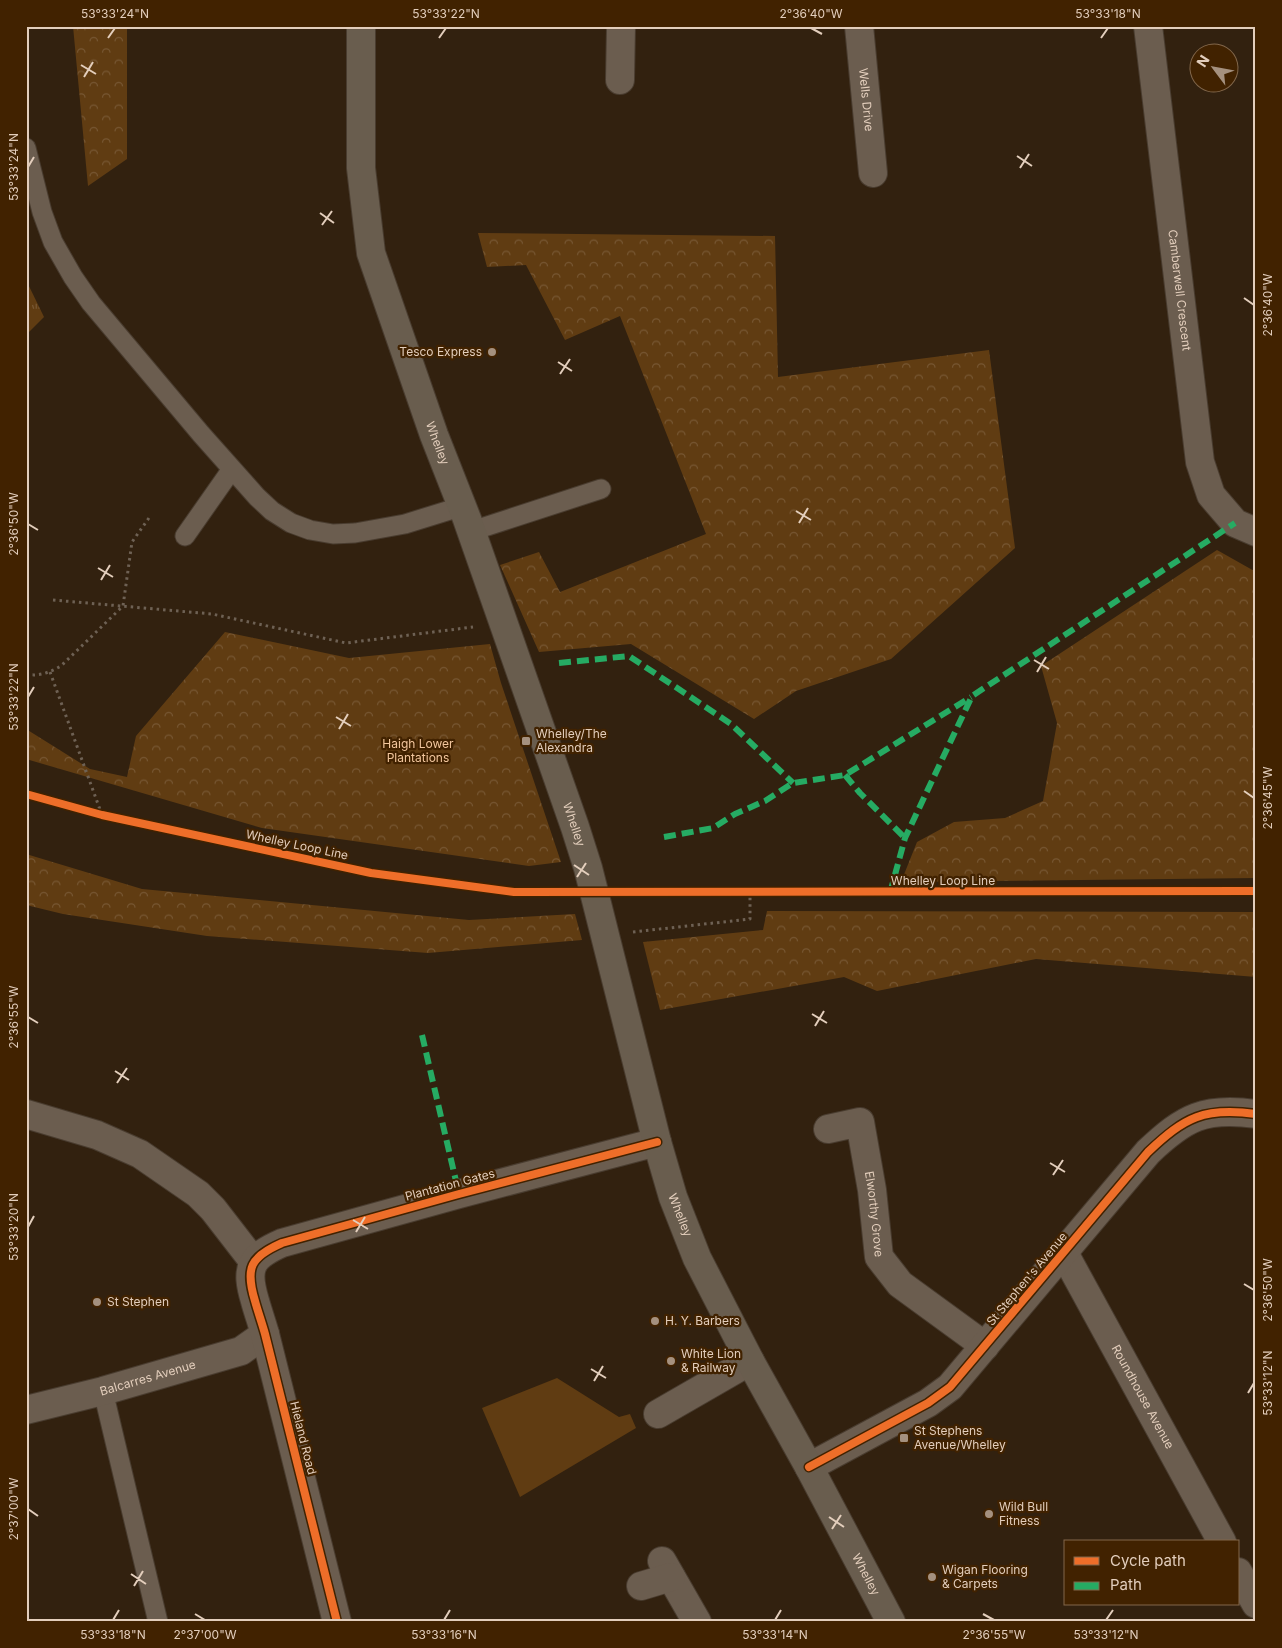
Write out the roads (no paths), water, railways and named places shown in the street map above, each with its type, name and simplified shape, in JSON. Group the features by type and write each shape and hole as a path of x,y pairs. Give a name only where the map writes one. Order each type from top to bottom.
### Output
{"main road":[{"name":"Whelley","path":"361,26 361,168 371,253 434,435 472,531 562,786 588,868 657,1142 673,1196 698,1258 750,1361 809,1467 891,1622"}],"street":[{"path":"620,80 621,26"},
{"name":"Wells Drive","path":"859,26 873,172"},
{"name":"Camberwell Crescent","path":"1148,26 1200,462 1211,495 1235,523 1256,532"},
{"name":"St Stephen's Avenue","path":"809,1467 928,1404 950,1387 1148,1152 1169,1132 1188,1120 1209,1114 1233,1111 1256,1114"},
{"path":"26,1114 97,1135 140,1154 198,1194 213,1209 254,1262"},
{"name":"Elworthy Grove","path":"828,1129 870,1118 872,1190 879,1257 900,1284 986,1346"},
{"name":"Plantation Gates","path":"254,1262 259,1255 268,1249 282,1244 459,1194 657,1142"},
{"name":"Roundhouse Avenue","path":"1064,1253 1221,1540"},
{"name":"Hieland Road","path":"254,1262 250,1269 249,1278 265,1334 337,1622"},
{"name":"Balcarres Avenue","path":"26,1410 103,1391 241,1351 265,1334"},
{"path":"658,1414 750,1361"},
{"path":"641,1586 667,1569 697,1622"},
{"path":"1240,1576 1256,1604"}],"lane":[{"path":"26,148 42,212 53,242 73,277 91,303 232,469 272,511 291,523 310,530 333,534 355,533 395,526 462,506"},
{"path":"185,536 232,469"},
{"path":"472,531 601,490"},
{"path":"103,1391 158,1622"}],"place":[{"name":"Tesco Express","path":"492,352"},
{"name":"Whelley/The Alexandra","path":"526,741"},
{"name":"St Stephen","path":"97,1302"},
{"name":"H. Y. Barbers","path":"655,1321"},
{"name":"White Lion & Railway","path":"671,1361"},
{"name":"St Stephens Avenue/Whelley","path":"904,1438"},
{"name":"Wild Bull Fitness","path":"989,1514"},
{"name":"Wigan Flooring & Carpets","path":"932,1577"}],"park label":[{"name":"Haigh Lower Plantations","path":"418,751"}]}
